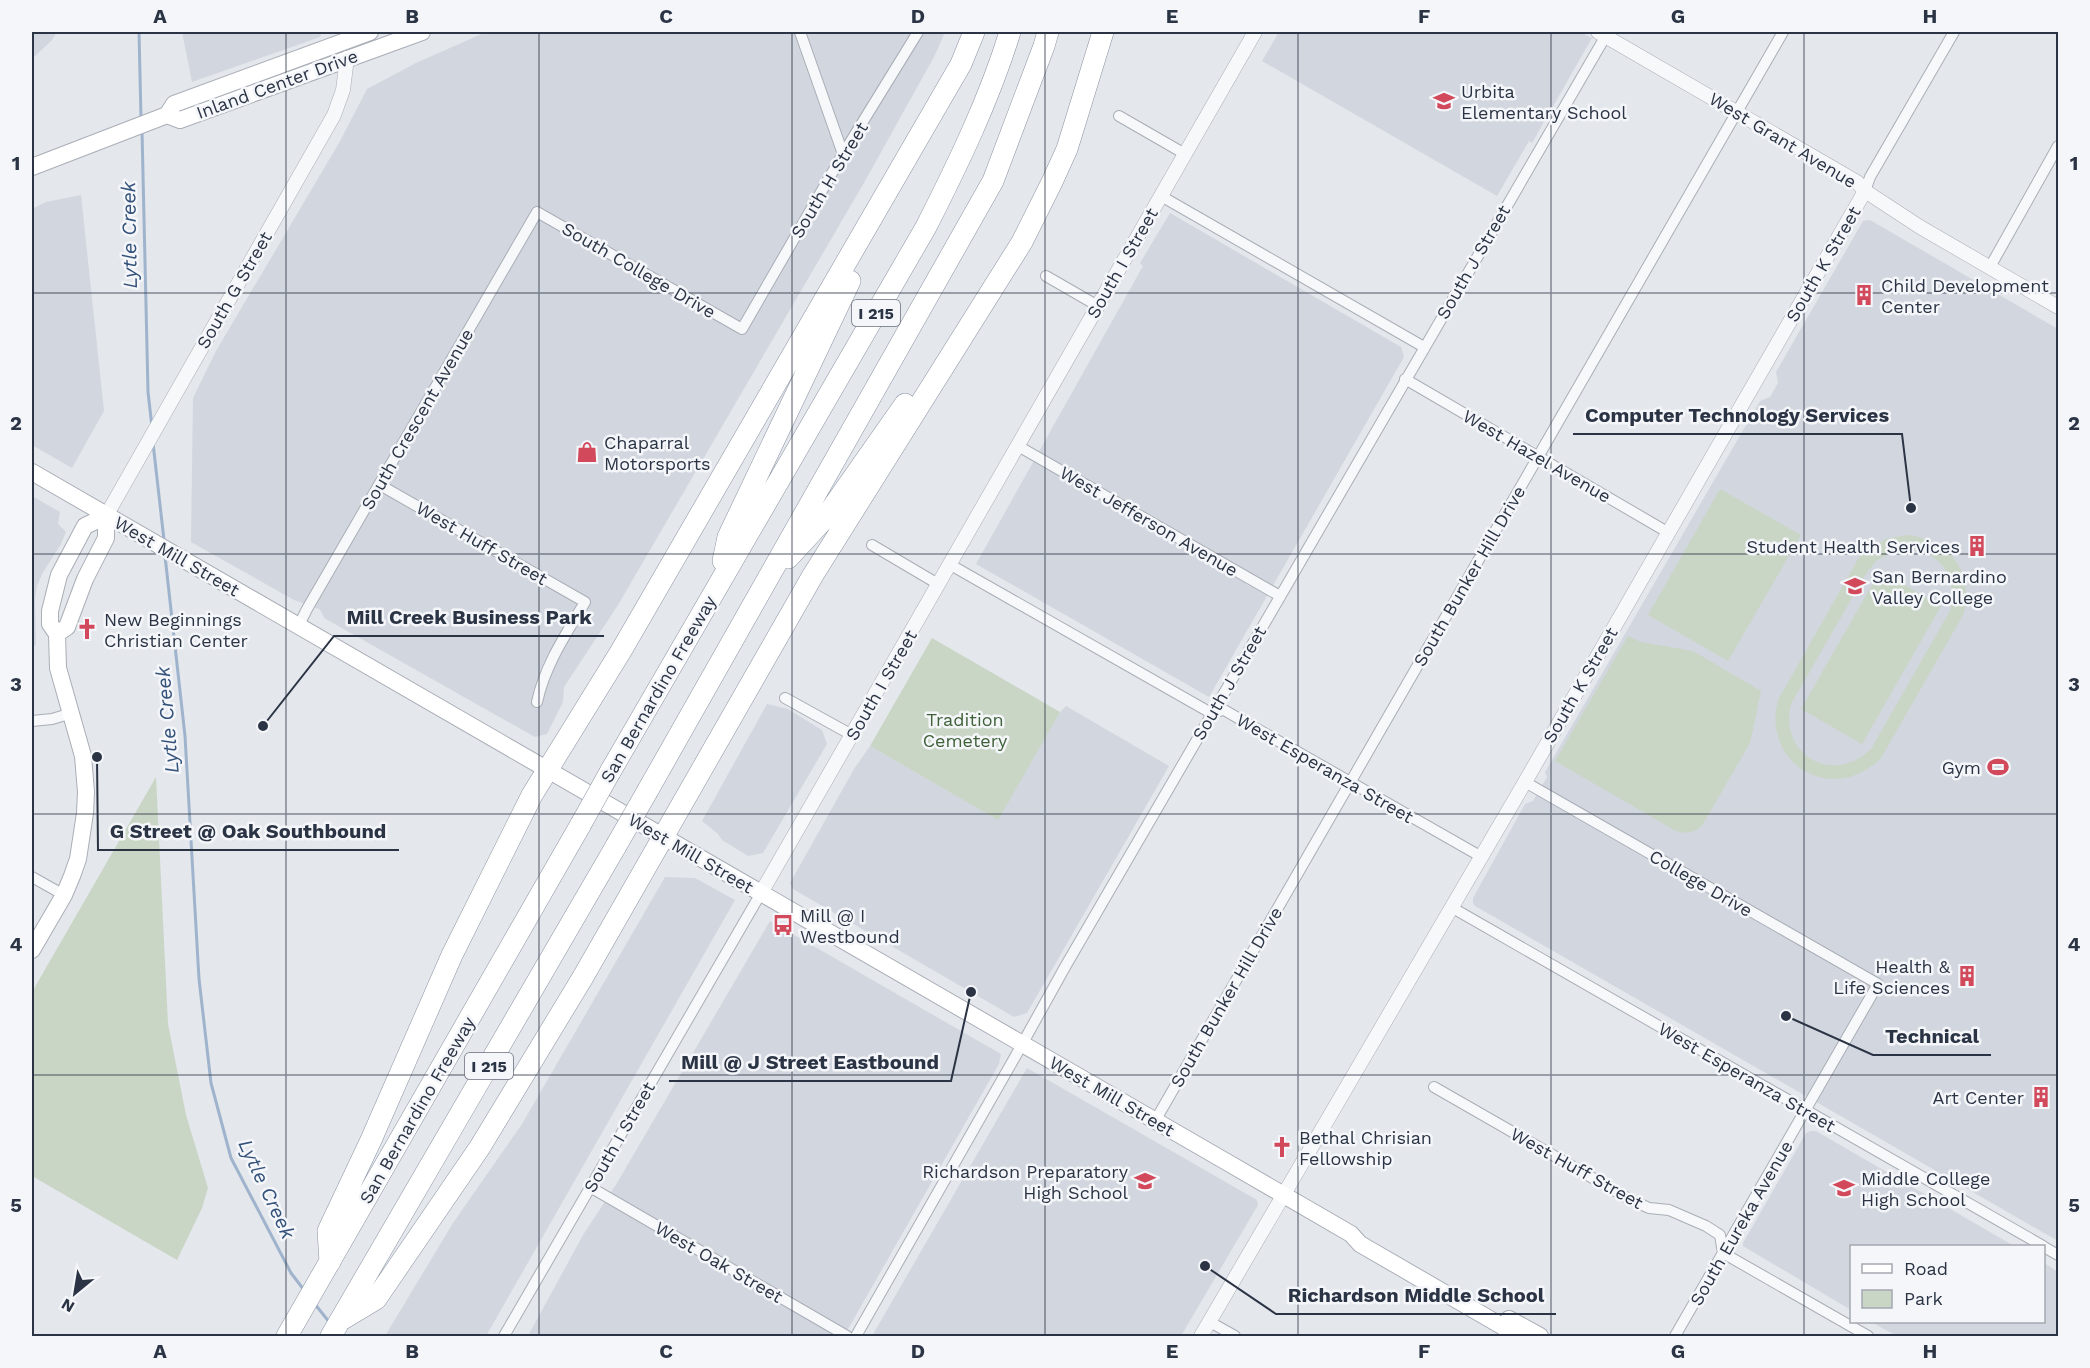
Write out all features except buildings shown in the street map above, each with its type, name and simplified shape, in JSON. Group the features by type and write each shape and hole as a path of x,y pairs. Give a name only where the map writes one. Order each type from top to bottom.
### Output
{"highway":[{"path":"330,1262 328,1231 371,1140 452,955 532,795 548,772 949,85 961,64 974,32"},
{"name":"San Bernardino Freeway","path":"291,1329 718,583 926,227 976,123 1010,32"},
{"name":"I 215","path":"336,1328 368,1293 763,584 993,181 1048,32"},
{"path":"368,1293 480,1147 664,838 813,575 1022,242 1067,148 1103,32"},
{"path":"718,583 728,537 869,243 942,110 949,85"},
{"path":"763,584 825,518 912,396 982,290 1034,201 1081,105"}],"main road":[{"name":"Inland Center Drive","path":"32,167 167,115 174,104 370,32"},
{"name":"Inland Center Drive","path":"167,115 180,120 422,32"},
{"name":"West Mill Street","path":"32,472 1351,1234 1360,1244 1519,1336"},
{"name":"South G Street","path":"32,950 64,895 78,859 86,803 83,756 58,668 57,634 50,624 50,611 59,575 85,526 106,516 106,538 85,579 67,627 57,634"},
{"name":"West Mill Street","path":"1351,1234 1365,1235 1540,1336"}],"street":[{"path":"800,32 843,154"},
{"name":"South H Street","path":"742,329 843,154 918,32"},
{"name":"South I Street","path":"504,1336 1255,32"},
{"name":"South Bunker Hill Drive","path":"1155,1121 1783,32"},
{"name":"South K Street","path":"1201,1336 1669,533 1866,191 1870,177 1954,32"},
{"name":"West Grant Avenue","path":"1604,33 1853,180 1920,227 2058,307"},
{"name":"South J Street","path":"856,1336 1211,713 1604,33"},
{"name":"South G Street","path":"106,516 334,115 343,90 347,58"},
{"path":"1119,116 1185,154"},
{"path":"1990,267 2058,146"},
{"path":"1161,196 1425,346"},
{"name":"South College Drive","path":"537,212 742,329"},
{"name":"South Crescent Avenue","path":"298,627 308,606 537,212"},
{"path":"1046,276 1098,306"},
{"name":"West Hazel Avenue","path":"1405,379 1669,533"},
{"name":"West Jefferson Avenue","path":"1018,446 1280,596"},
{"name":"West Huff Street","path":"380,485 585,602 549,663 537,702"},
{"path":"872,545 938,584"},
{"name":"West Esperanza Street","path":"949,564 1211,713 1224,710 1480,856"},
{"path":"785,698 852,735"},
{"path":"32,721 52,719 72,713"},
{"name":"College Drive","path":"1525,782 1878,984"},
{"path":"32,877 64,895"},
{"name":"West Esperanza Street","path":"1451,907 2040,1245"},
{"name":"South Eureka Avenue","path":"1675,1336 1878,984"},
{"name":"West Huff Street","path":"1434,1087 1631,1200 1649,1208 1669,1210 1706,1226 1720,1235 1723,1253"},
{"name":"West Oak Street","path":"590,1187 847,1336"},
{"path":"1723,1253 1868,1336"},
{"path":"1210,1322 1235,1336"}],"shaded area":[{"path":"32,32 57,32 32,59"},
{"path":"182,32 322,32 320,37 192,82"},
{"path":"486,32 945,32 935,55 865,181 618,605 564,687 563,702 547,734 535,737 324,618 319,609 294,600 191,542 193,398 216,351 339,143 367,89 416,63"},
{"name":"Urbita Elementary School","path":"1279,32 1580,32 1592,38 1532,143 1529,141 1497,196 1262,61"},
{"path":"81,195 104,411 72,468 32,445 32,209 46,202"},
{"path":"1170,213 1401,347 1404,357 1209,697 976,564 1143,266 1140,263"},
{"name":"San Bernardino Valley College","path":"1870,220 2058,329 2058,1241 1473,903 1473,898 1525,804 1533,801 1547,777 1545,772 1760,401 1770,397 1778,383 1776,372 1863,221"},
{"path":"32,496 60,512 58,524 66,532 37,586 36,646 32,644"},
{"path":"767,704 788,709 822,730 827,744 763,853 748,856 722,840 702,821"},
{"path":"1066,706 1169,766 1027,1013 1014,1017 793,889 790,883 854,769 870,746 997,819 1060,712"},
{"path":"665,877 695,878 735,900 486,1336 385,1336 453,1223 522,1124"},
{"path":"770,921 1001,1054 999,1064 844,1336 528,1336 583,1235 617,1183"},
{"path":"1027,1068 1257,1200 1258,1205 1181,1336 872,1336"},
{"name":"Middle College High School","path":"1816,1131 2012,1245 1850,1245 1850,1309 1743,1246 1806,1133"},
{"path":"2045,1264 2058,1272 2058,1336 1897,1336 1873,1323 2045,1323"}],"green space":[{"path":"1720,489 1801,535 1728,661 1648,615"},
{"path":"1907,535 1936,543 1947,551 1962,572 1966,600 1963,615 1881,758 1862,772 1843,778 1823,778 1806,771 1791,760 1780,743 1776,723 1778,700 1862,552 1886,539","holes":["1898,550 1912,550 1934,558 1948,574 1952,598 1950,611 1871,749 1856,760 1841,765 1812,760 1793,738 1789,722 1791,704 1867,572 1877,560"]},
{"path":"1880,571 1941,606 1862,744 1801,709"},
{"path":"1628,636 1641,642 1693,651 1761,691 1750,743 1703,824 1691,832 1676,831 1555,761"},
{"name":"Tradition Cemetery","path":"932,638 1060,712 998,820 870,746"},
{"path":"156,777 168,1024 186,1115 208,1188 202,1208 177,1260 32,1176 32,992"}],"waterway":[{"name":"Lytle Creek","path":"139,32 141,118"},
{"name":"Lytle Creek","path":"142,131 148,392 152,427"},
{"name":"Lytle Creek","path":"153,443 164,540"},
{"name":"Lytle Creek","path":"165,556 185,736 199,979 211,1083 231,1158 291,1273 304,1290"},
{"name":"Lytle Creek","path":"314,1303 330,1323"}],"place":[{"name":"Urbita Elementary School","path":"1444,101"},
{"name":"Child Development Center","path":"1864,295"},
{"name":"Chaparral Motorsports","path":"587,452"},
{"name":"Computer Technology Services","path":"1911,508"},
{"name":"Student Health Services","path":"1977,546"},
{"name":"San Bernardino Valley College","path":"1855,586"},
{"name":"New Beginnings Christian Center","path":"87,629"},
{"name":"Mill Creek Business Park","path":"263,726"},
{"name":"G Street @ Oak Southbound","path":"97,757"},
{"name":"Gym","path":"1998,767"},
{"name":"Mill @ I Westbound","path":"783,925"},
{"name":"Health & Life Sciences","path":"1967,976"},
{"name":"Mill @ J Street Eastbound","path":"971,992"},
{"name":"Technical","path":"1786,1016"},
{"name":"Art Center","path":"2041,1097"},
{"name":"Bethal Chrisian Fellowship","path":"1282,1147"},
{"name":"Richardson Preparatory High School","path":"1145,1181"},
{"name":"Middle College High School","path":"1844,1188"},
{"name":"Richardson Middle School","path":"1205,1266"}]}
